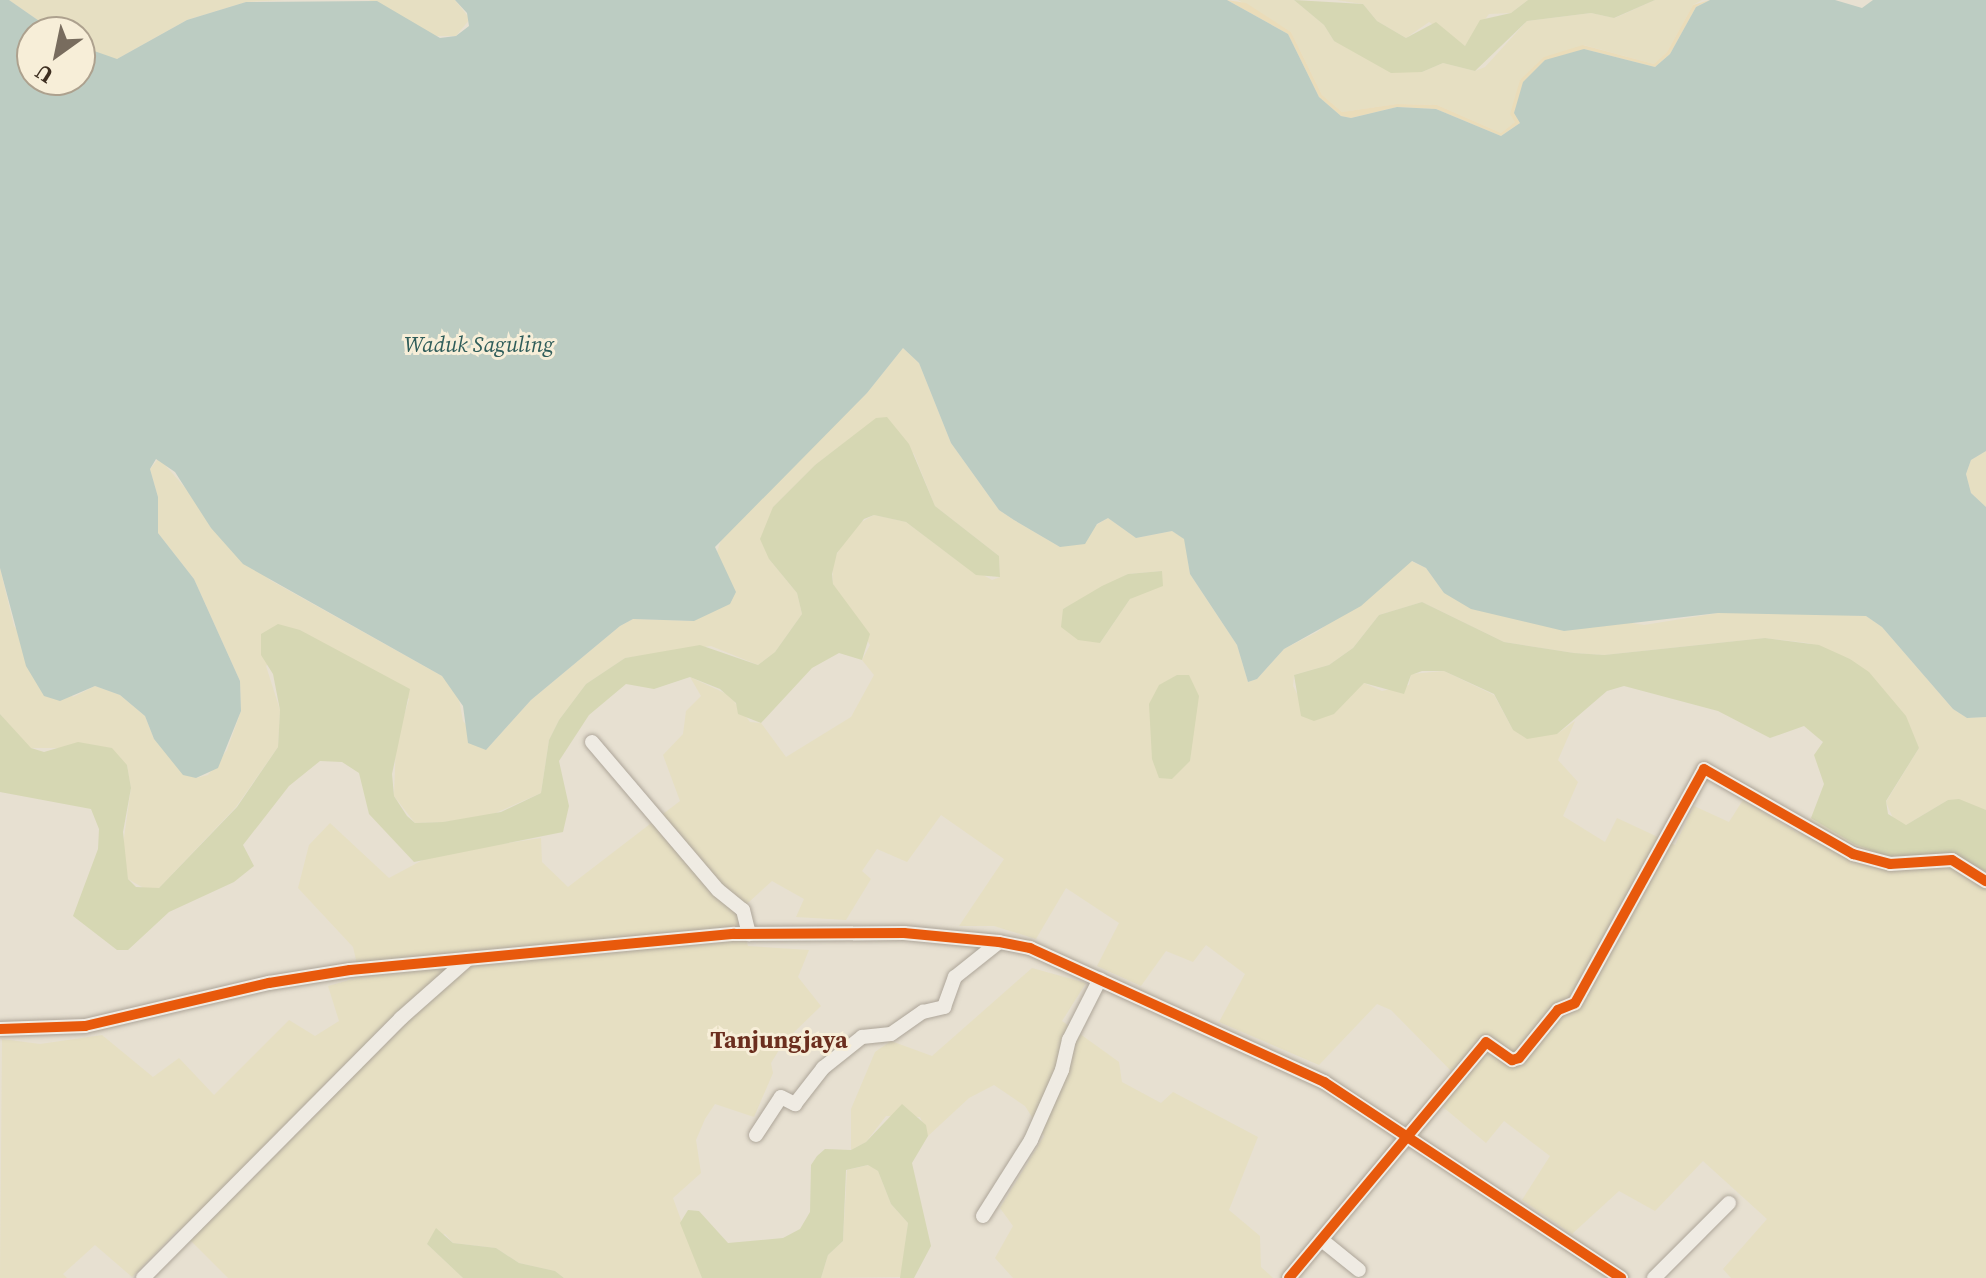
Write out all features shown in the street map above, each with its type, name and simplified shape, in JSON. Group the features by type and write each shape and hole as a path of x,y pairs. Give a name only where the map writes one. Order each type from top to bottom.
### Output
{"street":[{"path":"592,742 718,890 743,910 749,934"},
{"path":"1289,1278 1486,1042 1512,1060 1519,1058 1558,1010 1575,1003 1704,769 1853,854 1890,864 1952,860 1986,881"},
{"path":"0,1029 85,1026 269,983 468,958 749,934 904,933 999,942 1030,948 1324,1082 1407,1133 1621,1278"},
{"path":"756,1135 781,1097 795,1104 823,1068 862,1037 891,1034 923,1012 944,1007 955,977 999,942"},
{"path":"143,1278 391,1028 468,958"},
{"path":"983,1216 1031,1140 1062,1070 1069,1040 1100,979"},
{"path":"1654,1278 1729,1203"},
{"path":"1323,1241 1359,1270"}],"shaded area":[{"path":"9,0 285,0 246,2 187,20 117,59 108,60 96,54 96,16 32,16"},
{"path":"369,0 455,0 470,19 456,36 428,36"},
{"path":"1238,0 1294,0 1324,25 1334,41 1422,72 1443,63 1475,71 1485,67 1527,21 1591,13 1615,18 1655,0 1702,0 1693,5 1667,52 1654,64 1584,45 1520,80 1515,122 1501,133 1437,105 1397,104 1342,112 1322,95 1291,32"},
{"path":"1336,0 1528,0 1511,13 1489,14 1465,46 1429,22 1406,38 1377,21 1363,4"},
{"path":"903,348 919,363 951,443 999,510 1060,547 1108,518 1136,538 1172,531 1185,539 1190,574 1237,645 1248,682 1257,679 1284,649 1317,632 1411,561 1426,568 1444,593 1644,625 1718,613 1779,612 1866,616 1882,627 1953,709 1967,718 1986,717 1986,810 1948,800 1906,825 1895,823 1886,802 1919,748 1850,659 1808,643 1765,638 1604,655 1574,653 1504,642 1422,602 1379,615 1353,648 1329,665 1294,675 1293,686 1301,701 1364,683 1382,691 1409,685 1411,674 1444,671 1494,695 1513,730 1557,734 1575,721 1558,760 1578,782 1563,816 1605,842 1617,818 1675,845 1694,806 1729,822 1743,800 1798,833 1811,818 1854,844 1956,856 1986,871 1986,1278 1731,1278 1723,1269 1767,1219 1703,1161 1655,1211 1619,1191 1572,1234 1522,1200 1550,1156 1504,1121 1486,1143 1443,1107 1460,1080 1391,1010 1377,1004 1319,1065 1219,1022 1245,974 1206,945 1193,962 1166,951 1141,986 1097,966 1119,923 1066,888 1036,939 994,926 959,926 1004,859 941,815 907,862 877,849 862,871 871,879 846,920 796,917 804,899 772,881 738,912 748,946 809,950 798,977 821,1006 784,1042 771,1063 773,1073 754,1117 715,1104 705,1119 696,1140 701,1173 673,1198 702,1278 564,1278 555,1271 519,1263 496,1248 453,1243 445,1234 427,1244 463,1278 228,1278 179,1229 132,1277 95,1245 63,1274 67,1278 0,1278 2,1039 40,1044 102,1035 153,1077 179,1058 214,1095 289,1020 315,1036 339,1021 328,986 360,977 353,947 298,888 309,845 330,823 389,878 434,854 541,838 542,862 568,887 680,801 663,755 683,734 686,711 701,696 690,677 729,695 750,722 761,723 786,757 851,717 874,675 862,660 870,645 833,584 832,562 854,526 874,515 906,522 958,561 992,580 1000,577 999,556 935,506 914,454 868,425 815,465 773,507 769,559 797,593 802,614 775,652 758,665 711,646 625,658 586,684 559,720 549,740 541,793 489,816 443,822 415,823 394,796 396,742 409,699 300,630 266,666 280,710 278,747 236,807 159,888 147,890 128,879 123,845 131,788 127,765 56,748 30,748 0,714 0,568 14,626 73,697 95,686 120,695 145,716 154,739 196,778 208,775 227,750 241,711 240,681 194,579 158,533 158,497 150,469 159,458 194,498 211,528 270,580 442,676 458,694 463,721 486,750 531,700 620,626 633,619 694,621 722,537 867,393","holes":["1162,571 1130,599 1100,643 1063,609 1128,574","1192,728 1190,761 1152,759 1152,736"]},
{"path":"1986,451 1986,507 1971,493 1966,474 1971,460"},
{"path":"1032,968 1086,983 1062,1021 1119,1062 1122,1082 1161,1103 1173,1092 1258,1137 1229,1210 1260,1236 1261,1267 1273,1278 1013,1278 995,1258 1013,1226 1000,1208 1044,1136 1025,1106 994,1085 969,1098 928,1136 920,1117 886,1116 866,1142 851,1150 851,1109 875,1052 891,1041 932,1056"},
{"path":"869,1165 878,1171 891,1204 908,1223 901,1277 821,1278 828,1255 843,1241 847,1170"}],"green space":[{"path":"1294,0 1363,4 1377,21 1406,38 1436,22 1465,46 1480,20 1511,13 1528,0 1655,0 1614,18 1591,13 1527,21 1475,71 1443,63 1422,72 1391,73 1334,41 1324,25"},
{"path":"887,417 909,444 935,506 999,556 1000,577 976,575 906,522 874,515 864,519 837,553 832,574 833,584 870,634 862,660 839,653 812,668 761,723 738,714 736,703 720,689 690,677 654,689 626,684 589,715 559,761 569,806 563,832 414,862 369,814 359,773 342,762 320,761 289,786 243,845 254,866 234,882 169,912 128,950 117,950 73,916 98,849 99,829 91,809 0,792 0,714 31,748 44,752 78,742 112,748 127,765 131,788 123,832 128,879 136,887 159,888 237,807 278,747 280,710 273,674 261,655 261,634 278,624 300,630 410,689 392,774 394,796 415,823 443,822 501,812 541,793 549,740 559,720 586,684 625,658 700,645 758,665 775,652 802,614 797,593 769,559 760,539 773,507 815,465 876,418"},
{"path":"1162,571 1163,586 1130,599 1100,643 1078,640 1061,627 1063,609 1102,586 1128,574"},
{"path":"1422,602 1504,642 1574,653 1604,655 1765,638 1819,645 1850,659 1869,672 1906,716 1919,748 1886,801 1888,814 1906,825 1948,800 1959,799 1986,810 1986,871 1956,856 1893,858 1854,844 1811,818 1824,784 1814,755 1823,742 1804,726 1770,738 1718,711 1624,686 1607,691 1557,734 1527,739 1513,730 1494,694 1444,671 1422,671 1411,675 1404,694 1364,683 1334,714 1314,721 1301,716 1294,675 1329,665 1353,648 1379,615"},
{"path":"1177,675 1189,675 1199,696 1190,761 1172,779 1159,778 1152,759 1149,704 1159,685"},
{"path":"902,1104 926,1125 928,1136 912,1163 931,1246 914,1278 900,1278 908,1223 891,1204 878,1171 868,1165 846,1170 843,1241 828,1255 821,1278 702,1278 680,1223 688,1210 699,1211 728,1243 783,1238 800,1229 810,1212 811,1165 817,1156 825,1149 851,1150 866,1142"},
{"path":"436,1228 453,1243 496,1248 519,1263 555,1271 564,1278 463,1278 427,1244"}],"sand":[{"path":"1227,0 1246,3 1291,32 1322,95 1342,112 1397,104 1437,105 1501,133 1515,122 1510,114 1520,80 1544,57 1583,45 1654,64 1667,52 1693,5 1710,0 1696,7 1670,54 1655,67 1584,49 1520,123 1501,136 1436,109 1397,107 1351,118 1341,116 1319,97 1288,34"}],"water":[{"name":"Waduk Saguling","path":"0,0 9,0 32,16 16,16 16,96 96,96 96,52 117,59 187,20 246,2 377,1 440,38 456,36 469,26 467,13 455,0 1227,0 1288,34 1319,97 1341,116 1351,118 1397,107 1436,109 1501,136 1520,123 1514,113 1523,82 1545,60 1584,49 1655,67 1670,54 1696,7 1710,0 1835,0 1862,8 1873,0 1986,0 1986,451 1971,460 1966,474 1971,493 1986,507 1986,717 1967,718 1953,709 1882,627 1866,616 1718,613 1564,631 1471,609 1444,593 1426,568 1412,561 1361,606 1284,649 1257,679 1248,682 1237,645 1190,574 1184,539 1172,531 1136,538 1108,518 1097,524 1085,544 1060,547 999,510 951,443 919,363 903,348 867,393 715,547 736,592 730,604 694,621 633,619 620,626 531,700 486,750 468,743 463,706 442,676 243,564 211,528 175,472 156,459 150,469 158,497 158,533 194,579 240,681 241,711 218,768 196,778 183,775 154,739 145,716 120,695 95,686 60,701 44,696 26,666 0,568"}],"cycle path":[{"path":"1289,1278 1486,1042 1512,1060 1519,1058 1558,1010 1575,1003 1704,769 1853,854 1890,864 1952,860 1986,881"},
{"path":"0,1029 85,1026 269,983 350,970 734,934 904,933 999,942 1030,948 1324,1082 1621,1278"}],"district":[{"name":"Tanjungjaya","path":"779,1040"}]}
